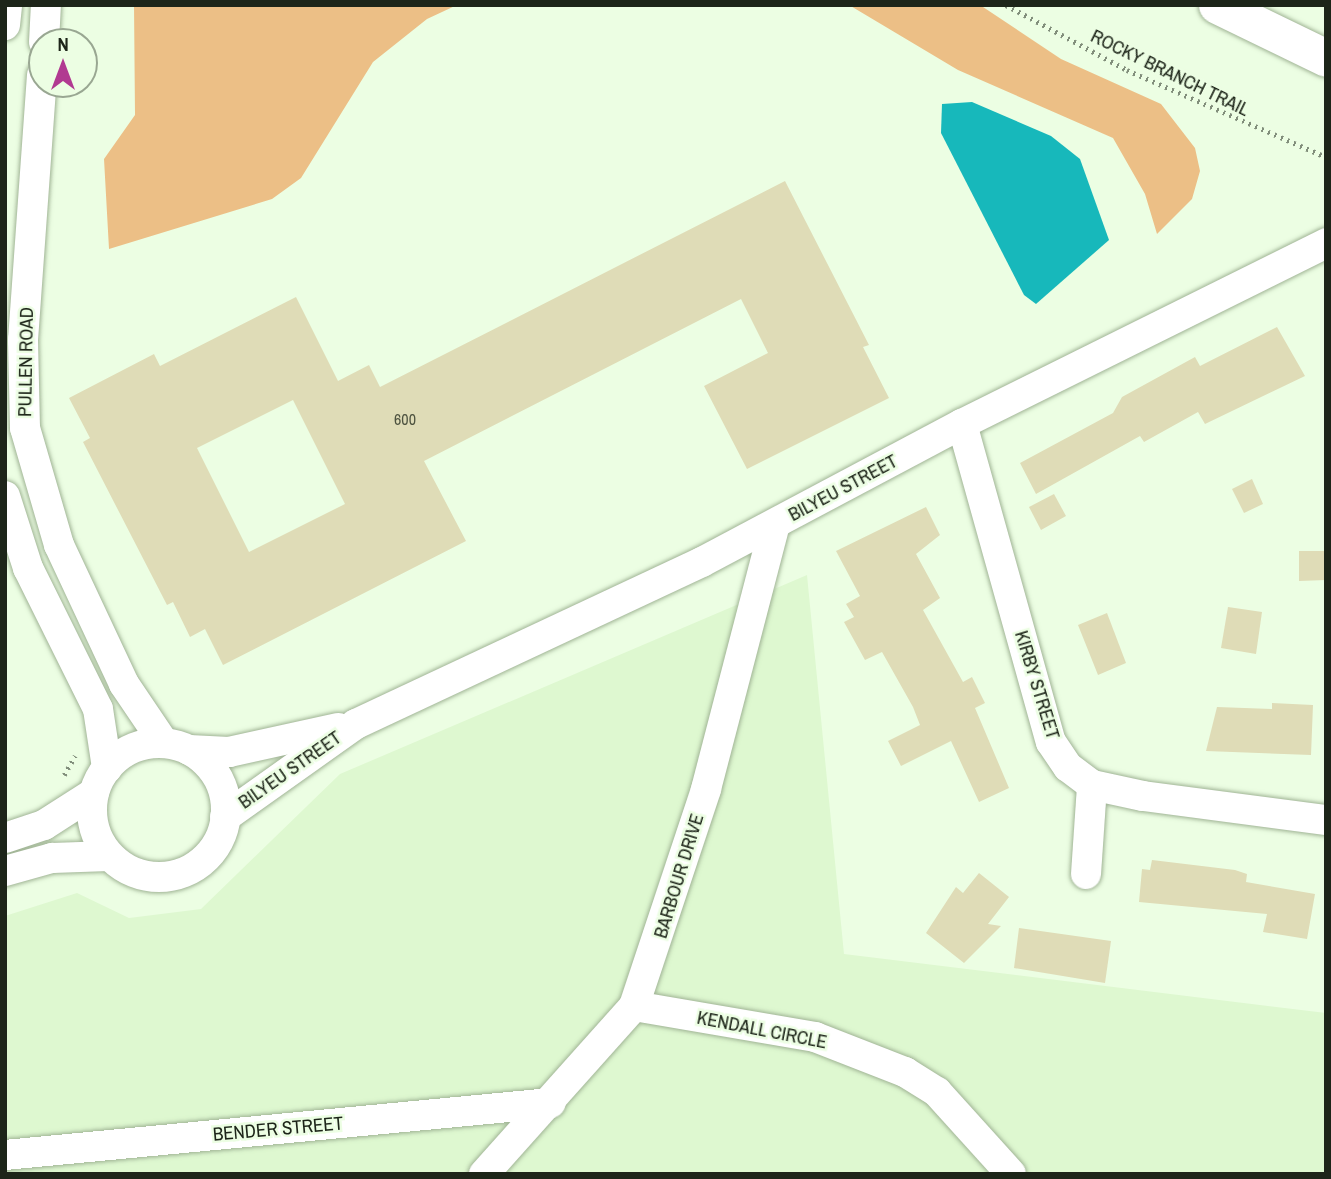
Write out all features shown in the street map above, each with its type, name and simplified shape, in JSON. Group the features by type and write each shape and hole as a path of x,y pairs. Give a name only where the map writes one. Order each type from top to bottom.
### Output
{"main road":[{"path":"1217,5 1326,58"},
{"path":"1276,32 1326,41"}],"street":[{"path":"5,25 7,5"},
{"path":"45,28 46,5"},
{"name":"PULLEN ROAD","path":"40,98 23,340 25,428 59,545 124,684 176,747"},
{"name":"BILYEU STREET","path":"225,817 356,724 775,525 962,424 1326,243"},
{"name":"KIRBY STREET","path":"962,424 1051,742 1068,767 1092,785"},
{"path":"5,496 28,568 98,709 100,780 97,837 109,856"},
{"name":"BARBOUR DRIVE","path":"484,1174 551,1103 634,1006 706,789 775,525"},
{"name":"BILYEU STREET","path":"176,747 229,752 356,724"},
{"path":"5,838 44,825 142,745 176,747 218,778 225,817 208,856 180,873 147,876 109,856 52,858 5,872"},
{"path":"1086,874 1092,785 1326,820"},
{"name":"KENDALL CIRCLE","path":"634,1006 815,1037 905,1072 937,1092 1011,1174"},
{"name":"BENDER STREET","path":"5,1154 551,1103"}],"path":[{"name":"ROCKY BRANCH TRAIL","path":"1006,5 1127,70 1326,157"},
{"path":"58,783 78,750"}],"shaded area":[{"path":"134,5 457,5 427,19 373,62 301,178 272,199 109,249 104,159 135,115"},
{"path":"849,5 980,5 1061,59 1161,104 1195,148 1200,171 1192,199 1157,234 1145,194 1113,138 958,70"},
{"path":"807,575 844,954 1326,1013 1326,1174 5,1174 5,916 77,893 129,918 201,909 340,774"}],"water":[{"path":"972,102 1051,136 1080,159 1109,240 1036,304 1024,295 941,133 942,104"}],"building":[{"path":"785,181 869,345 863,347 889,398 747,469 704,386 768,353 741,299 424,461 466,541 223,665 205,629 190,637 173,602 167,605 83,442 90,438 69,398 154,354 160,366 296,297 338,381 369,365 380,387","holes":["293,400 345,504 249,552 197,448"]},
{"path":"1277,327 1305,376 1205,424 1198,412 1144,442 1140,436 1036,494 1020,463 1113,413 1122,397 1195,357 1200,366"},
{"path":"1252,479 1263,504 1244,513 1232,489"},
{"path":"1054,494 1066,516 1041,530 1029,507"},
{"path":"926,507 940,535 916,554 940,598 923,610 963,682 972,677 985,703 975,708 1009,788 979,802 951,741 901,766 888,741 920,725 913,707 882,652 865,660 844,622 854,617 846,604 860,596 836,551"},
{"path":"1299,551 1326,551 1326,580 1299,581"},
{"path":"1228,607 1262,612 1256,654 1221,648"},
{"path":"1107,613 1126,663 1098,675 1078,625"},
{"path":"1272,703 1313,705 1311,755 1206,751 1217,707 1272,709"},
{"path":"1152,860 1235,870 1247,874 1246,882 1315,894 1307,939 1263,932 1267,914 1139,902 1142,869 1150,870"},
{"path":"979,873 1009,897 988,924 1001,926 964,963 926,933 956,887 963,893"},
{"path":"1019,928 1111,941 1105,983 1014,968"}]}
